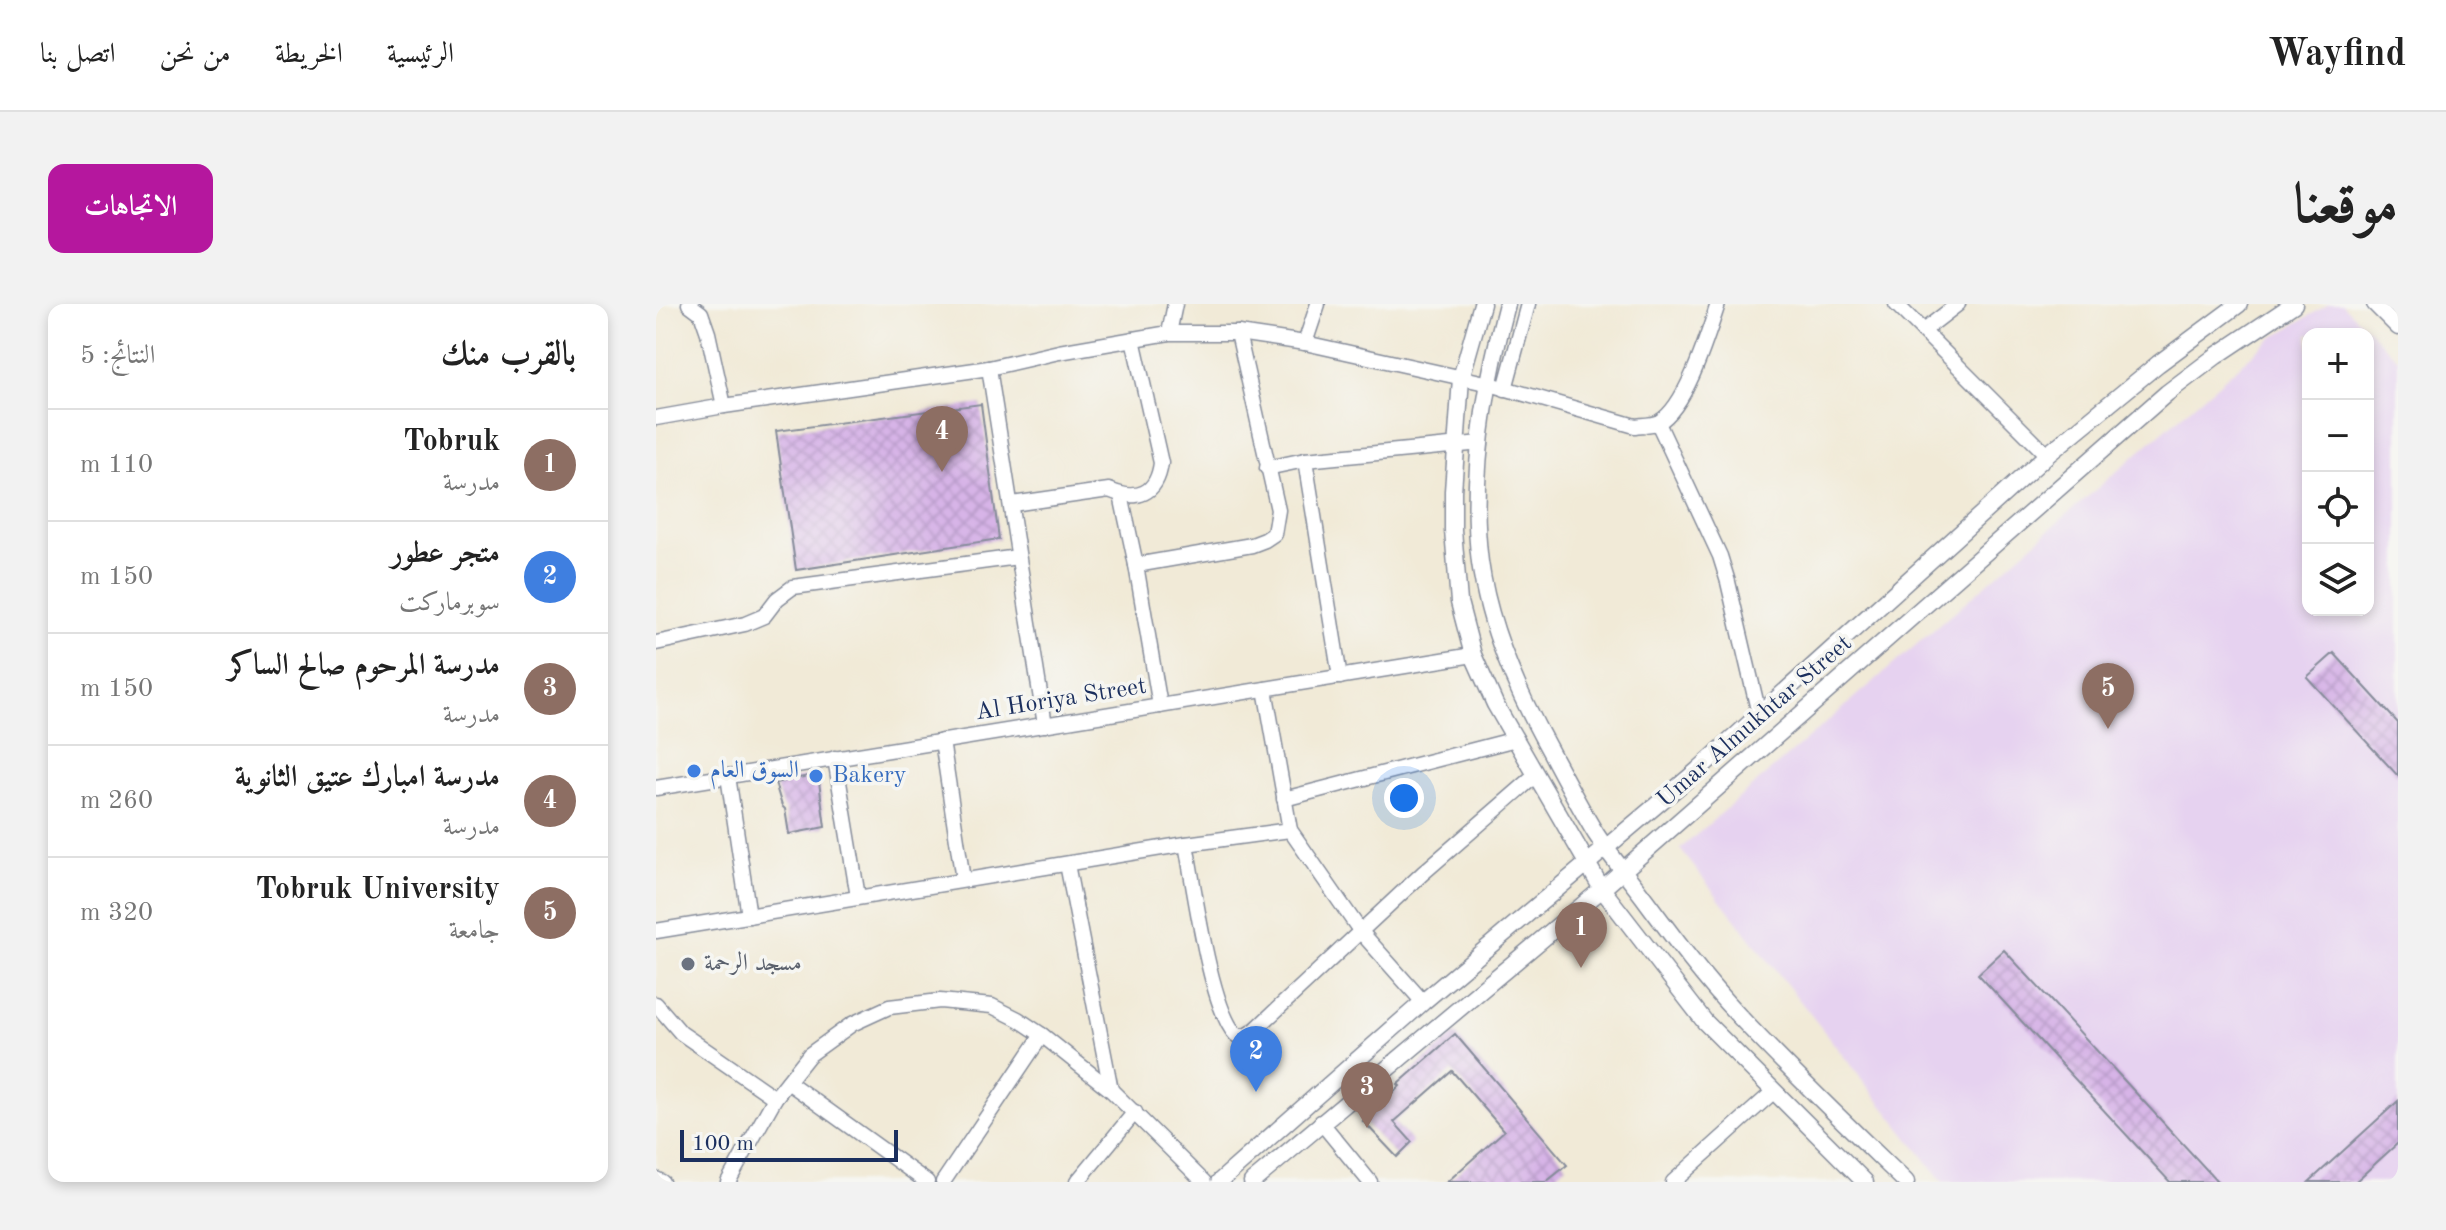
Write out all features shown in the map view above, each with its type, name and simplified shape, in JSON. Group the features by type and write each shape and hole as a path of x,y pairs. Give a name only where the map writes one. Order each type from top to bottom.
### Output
{"street":[{"path":"689,304 701,313 708,333 724,406"},
{"path":"1169,333 1175,304"},
{"path":"1305,343 1318,304"},
{"path":"1482,304 1461,378 1453,491 1459,602 1473,655 1495,704 1602,889 1705,1022 1865,1182"},
{"path":"1497,387 1507,304"},
{"path":"1528,304 1497,387 1481,443 1476,493 1481,564 1491,613 1515,679 1535,724 1607,849 1690,960 1736,1013 1906,1182"},
{"path":"656,418 989,368 1169,333 1238,333 1305,343 1461,378 1635,426 1658,423 1672,410 1685,390 1705,344 1718,304"},
{"path":"1896,304 2047,455"},
{"path":"1923,331 1958,304"},
{"name":"Umar Almukhtar Street","path":"1219,1182 1423,1002 1607,849 2047,455 2158,364 2239,304"},
{"name":"Umar Almukhtar Street","path":"1252,1182 1602,889 2167,393 2294,304"},
{"path":"2374,304 2398,328"},
{"path":"1136,565 1252,545 1274,534 1278,510 1238,333"},
{"path":"1012,504 1109,490 1121,495 1140,494 1152,489 1159,479 1161,463 1133,339"},
{"path":"989,368 1045,725"},
{"path":"1658,423 1720,556 1759,714"},
{"path":"1267,468 1305,460 1481,443"},
{"path":"1305,460 1340,677"},
{"path":"1121,495 1160,706"},
{"path":"656,643 745,624 764,616 777,599 793,587 1018,557"},
{"name":"Al Horiya Street","path":"656,788 1473,655"},
{"path":"1265,689 1290,830 1361,932 1423,1002"},
{"path":"1284,799 1516,739"},
{"path":"942,741 963,880"},
{"path":"835,758 858,897"},
{"path":"1186,844 1210,969 1224,1019 1236,1035 1245,1036 1423,873 1536,775"},
{"path":"728,776 749,916"},
{"path":"656,931 1186,844 1290,830"},
{"path":"1067,864 1111,1090"},
{"path":"728,1182 775,1098 809,1055 852,1024 889,1007 940,1001 992,1006 1042,1035 1111,1090 1204,1182"},
{"path":"656,1004 681,1033 775,1098"},
{"path":"943,1182 1042,1035"},
{"path":"788,1082 927,1182"},
{"path":"1673,1182 1773,1092"},
{"path":"1077,1182 1135,1112"},
{"path":"1321,1122 1370,1182"},
{"path":"656,1179 662,1182"}],"shaded area":[{"path":"2329,304 2342,304 2366,328 2302,328 2302,616 2374,616 2374,335 2398,359 2398,1182 1943,1182 1680,849 2269,340"}],"building":[{"path":"981,404 999,539 796,570 776,431"},
{"path":"2334,653 2398,723 2398,776 2307,677"},
{"path":"818,774 825,827 789,834 785,809 775,783"},
{"path":"2004,950 2218,1182 2170,1182 1978,974"},
{"path":"1455,1034 1567,1165 1546,1182 1447,1182 1504,1131 1452,1071 1394,1122 1412,1142 1397,1157 1363,1121 1400,1086 1398,1084"},
{"path":"2398,1101 2398,1143 2355,1182 2309,1182"}],"place":[{"name":"مدرسة امبارك عتيق الثانوية","path":"942,472"},
{"name":"Tobruk University","path":"2108,729"},
{"name":"السوق العام","path":"694,771"},
{"name":"Bakery","path":"816,776"},
{"name":"مسجد الرحمة","path":"688,964"},
{"name":"Tobruk","path":"1581,968"},
{"name":"متجر عطور","path":"1256,1092"},
{"name":"مدرسة المرحوم صالح الساكر","path":"1367,1128"}]}
